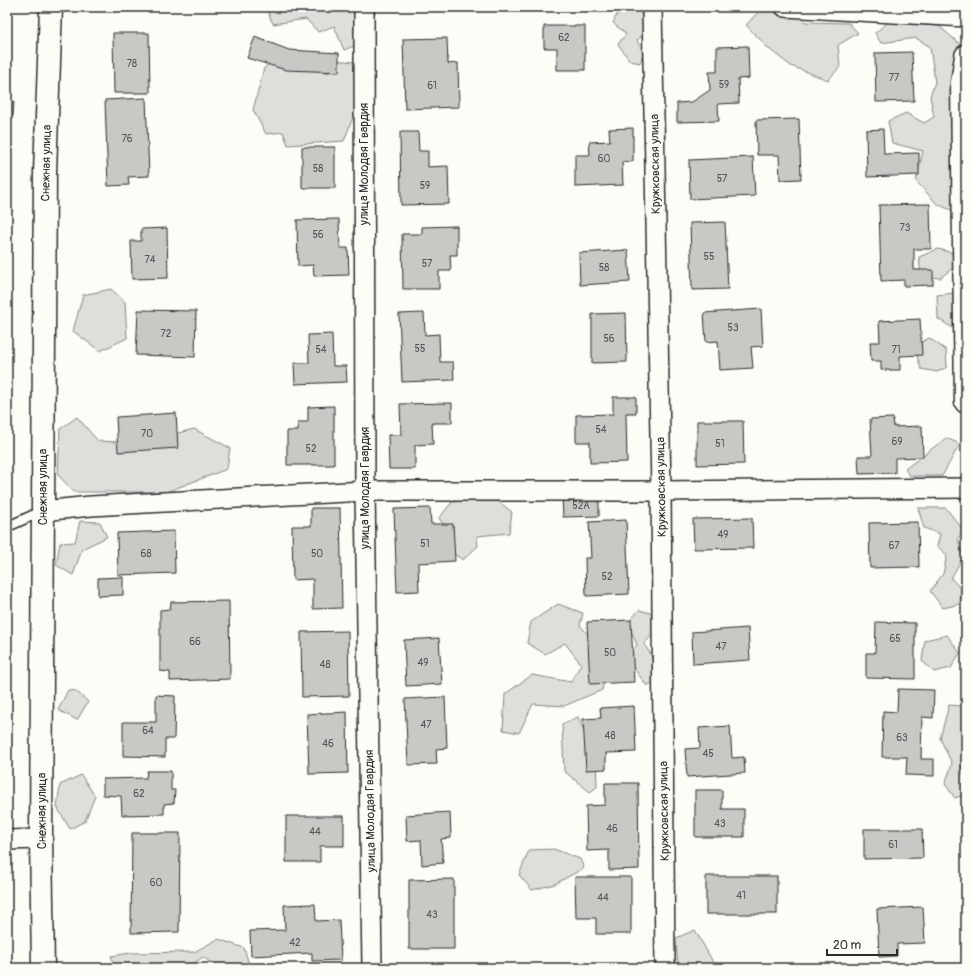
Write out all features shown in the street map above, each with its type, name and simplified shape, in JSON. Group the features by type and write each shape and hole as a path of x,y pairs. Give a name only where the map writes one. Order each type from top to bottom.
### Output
{"street":[{"name":"Снежная улица","path":"43,968 41,839 42,511 45,172 51,7"},
{"name":"улица Молодая Гвардия","path":"364,7 365,491 372,968"},
{"name":"Кружковская улица","path":"652,7 661,491 665,968"},
{"path":"785,7 966,17"},
{"path":"966,56 962,83 966,402"},
{"path":"42,511 91,506 365,491 661,491 966,488"},
{"path":"7,840 41,839"}],"lane":[{"path":"7,526 42,511"}],"shaded area":[{"path":"272,7 301,7 307,13 321,7 344,7 353,10 363,42 344,50 334,26 318,32 306,19 273,24 267,10"},
{"path":"761,9 795,12 805,22 849,23 858,33 838,45 840,67 828,80 791,66 769,49 746,25"},
{"path":"619,10 640,11 647,32 637,40 643,53 640,63 630,61 618,44 626,34 613,23"},
{"path":"888,22 939,26 961,45 956,85 958,213 937,204 916,181 923,151 892,143 888,121 906,113 924,123 934,117 930,96 935,82 930,47 916,38 881,43 875,33"},
{"path":"277,57 316,62 328,73 334,60 354,62 360,99 344,141 288,145 283,132 266,134 253,110 264,68"},
{"path":"938,249 957,254 955,266 940,278 921,276 919,257"},
{"path":"111,289 125,302 127,338 100,351 73,331 83,295"},
{"path":"955,293 958,331 938,319 937,295"},
{"path":"929,338 946,350 947,367 937,372 921,369 914,346"},
{"path":"77,417 98,441 139,443 194,429 230,448 227,469 166,492 74,492 58,475 60,429"},
{"path":"946,438 960,444 942,476 910,476 905,469"},
{"path":"495,499 512,512 509,533 477,536 478,546 463,560 448,550 450,534 439,518 452,502"},
{"path":"918,508 946,508 963,530 958,539 963,557 951,578 961,589 960,604 943,608 930,591 943,574 947,555 937,546 940,534 924,528"},
{"path":"80,521 100,522 107,537 82,549 73,575 56,565 60,543 75,542"},
{"path":"558,604 583,613 580,625 601,651 607,667 602,690 564,706 533,704 519,733 503,730 505,694 532,675 571,682 581,664 565,643 545,654 527,643 531,622"},
{"path":"639,610 655,614 655,632 644,644 650,653 660,678 647,686 626,658 637,645 628,623"},
{"path":"947,635 960,653 951,668 934,672 922,661 925,640"},
{"path":"68,690 76,691 88,702 77,720 58,710"},
{"path":"949,705 962,706 965,721 960,731 965,750 965,757 961,768 965,779 965,788 961,796 955,798 945,784 952,764 940,738"},
{"path":"578,717 596,759 597,787 590,792 564,771 562,724"},
{"path":"81,775 95,796 85,821 70,829 57,807 60,785"},
{"path":"554,849 580,859 584,868 555,884 532,890 519,875 529,850"},
{"path":"695,930 713,962 711,968 678,968 676,938"},
{"path":"218,939 244,948 249,964 236,968 218,968 203,957 187,968 115,968 111,956 131,953 194,952"}],"building":[{"path":"544,26 585,26 585,70 557,70 557,48 544,48"},
{"path":"113,33 149,33 150,93 114,93"},
{"path":"255,37 289,50 339,53 339,72 286,70 247,58"},
{"path":"447,38 448,64 458,63 459,107 405,109 403,39"},
{"path":"748,46 749,78 738,79 739,103 718,104 719,121 677,122 677,103 692,102 710,90 709,72 717,72 717,47"},
{"path":"912,52 914,101 876,102 875,53"},
{"path":"146,98 149,176 128,177 129,185 108,186 105,100"},
{"path":"7,101 14,101 13,116 7,116"},
{"path":"799,119 801,179 780,180 779,155 757,155 756,120"},
{"path":"633,128 633,161 622,162 623,185 575,187 575,155 590,155 589,142 610,141 609,129"},
{"path":"883,129 884,154 919,153 919,175 867,177 866,130"},
{"path":"400,132 418,132 419,151 428,151 428,167 448,166 449,204 401,205"},
{"path":"302,147 335,147 335,188 302,188"},
{"path":"753,157 755,196 690,199 689,160"},
{"path":"7,185 10,185 10,213 7,213"},
{"path":"930,204 931,249 914,249 914,270 933,270 933,285 904,286 904,280 881,281 879,205"},
{"path":"339,219 340,248 348,248 349,275 314,276 313,265 298,266 297,220"},
{"path":"725,222 728,289 692,290 690,223"},
{"path":"457,226 457,255 450,255 451,271 439,271 439,289 403,289 402,234 422,234 422,227"},
{"path":"167,228 168,278 132,279 131,241 141,241 141,229"},
{"path":"628,250 630,282 580,285 579,253"},
{"path":"761,309 763,346 751,347 753,368 720,370 718,341 706,342 704,313"},
{"path":"138,310 196,311 195,357 136,355"},
{"path":"424,313 425,335 439,334 440,362 453,362 454,380 402,382 399,314"},
{"path":"626,313 627,362 592,363 592,314"},
{"path":"920,319 922,355 900,356 900,370 881,370 881,361 871,361 870,342 880,342 879,321"},
{"path":"332,334 333,366 346,366 347,382 295,384 294,363 309,363 308,335"},
{"path":"613,397 636,397 636,413 626,413 627,462 590,463 590,442 576,442 576,415 613,414"},
{"path":"452,403 452,423 432,423 433,444 415,445 415,469 389,469 388,435 401,435 400,404"},
{"path":"334,406 334,465 287,465 287,431 298,431 298,422 308,422 308,407"},
{"path":"176,413 178,448 118,452 116,417"},
{"path":"893,418 894,427 922,426 923,457 895,458 895,473 859,474 858,456 872,456 870,419"},
{"path":"697,421 743,421 744,464 697,465"},
{"path":"599,491 599,516 563,517 562,494"},
{"path":"311,508 340,508 342,608 313,609 313,579 293,580 292,526 311,526"},
{"path":"430,508 431,524 453,524 455,561 418,563 419,591 397,592 394,509"},
{"path":"752,518 753,548 694,549 693,519"},
{"path":"626,520 629,594 586,596 585,558 591,558 589,522"},
{"path":"918,522 919,567 870,568 869,523"},
{"path":"174,531 175,573 118,575 117,533"},
{"path":"123,577 123,595 98,596 98,578"},
{"path":"229,601 230,679 170,681 170,672 160,671 160,610 170,609 171,602"},
{"path":"631,620 634,682 590,684 587,622"},
{"path":"876,622 915,623 915,679 866,678 866,653 875,653"},
{"path":"748,628 750,660 693,664 692,632"},
{"path":"348,631 349,696 302,697 301,632"},
{"path":"439,638 442,684 406,686 404,640"},
{"path":"898,689 934,690 933,718 922,717 921,759 934,759 934,776 906,775 907,757 882,757 883,711 897,712"},
{"path":"156,695 175,696 174,739 165,739 165,757 123,756 123,722 156,722"},
{"path":"445,697 447,748 436,749 437,764 408,765 405,699"},
{"path":"634,706 636,752 606,753 606,769 586,770 583,719 601,718 600,708"},
{"path":"347,712 348,773 309,774 307,714"},
{"path":"730,726 732,758 744,757 745,773 687,777 685,749 700,748 699,728"},
{"path":"147,771 171,771 171,790 175,790 174,803 164,804 164,814 122,815 121,796 103,795 103,779 146,778"},
{"path":"605,783 638,783 639,869 609,870 609,850 587,851 586,806 605,805"},
{"path":"695,790 722,790 722,809 744,809 744,837 695,837"},
{"path":"450,812 451,838 441,839 443,863 422,865 421,840 407,841 406,815"},
{"path":"286,816 344,816 344,846 320,846 320,862 286,862"},
{"path":"864,829 922,829 923,858 864,859"},
{"path":"132,833 180,833 179,932 131,933"},
{"path":"706,876 777,876 777,914 706,914"},
{"path":"575,877 631,877 631,934 596,934 596,918 576,918"},
{"path":"454,879 454,949 409,949 409,880"},
{"path":"315,904 316,921 339,920 341,960 312,961 312,953 251,956 250,931 285,930 284,905"},
{"path":"923,907 925,943 897,944 897,956 879,957 877,909"}]}
